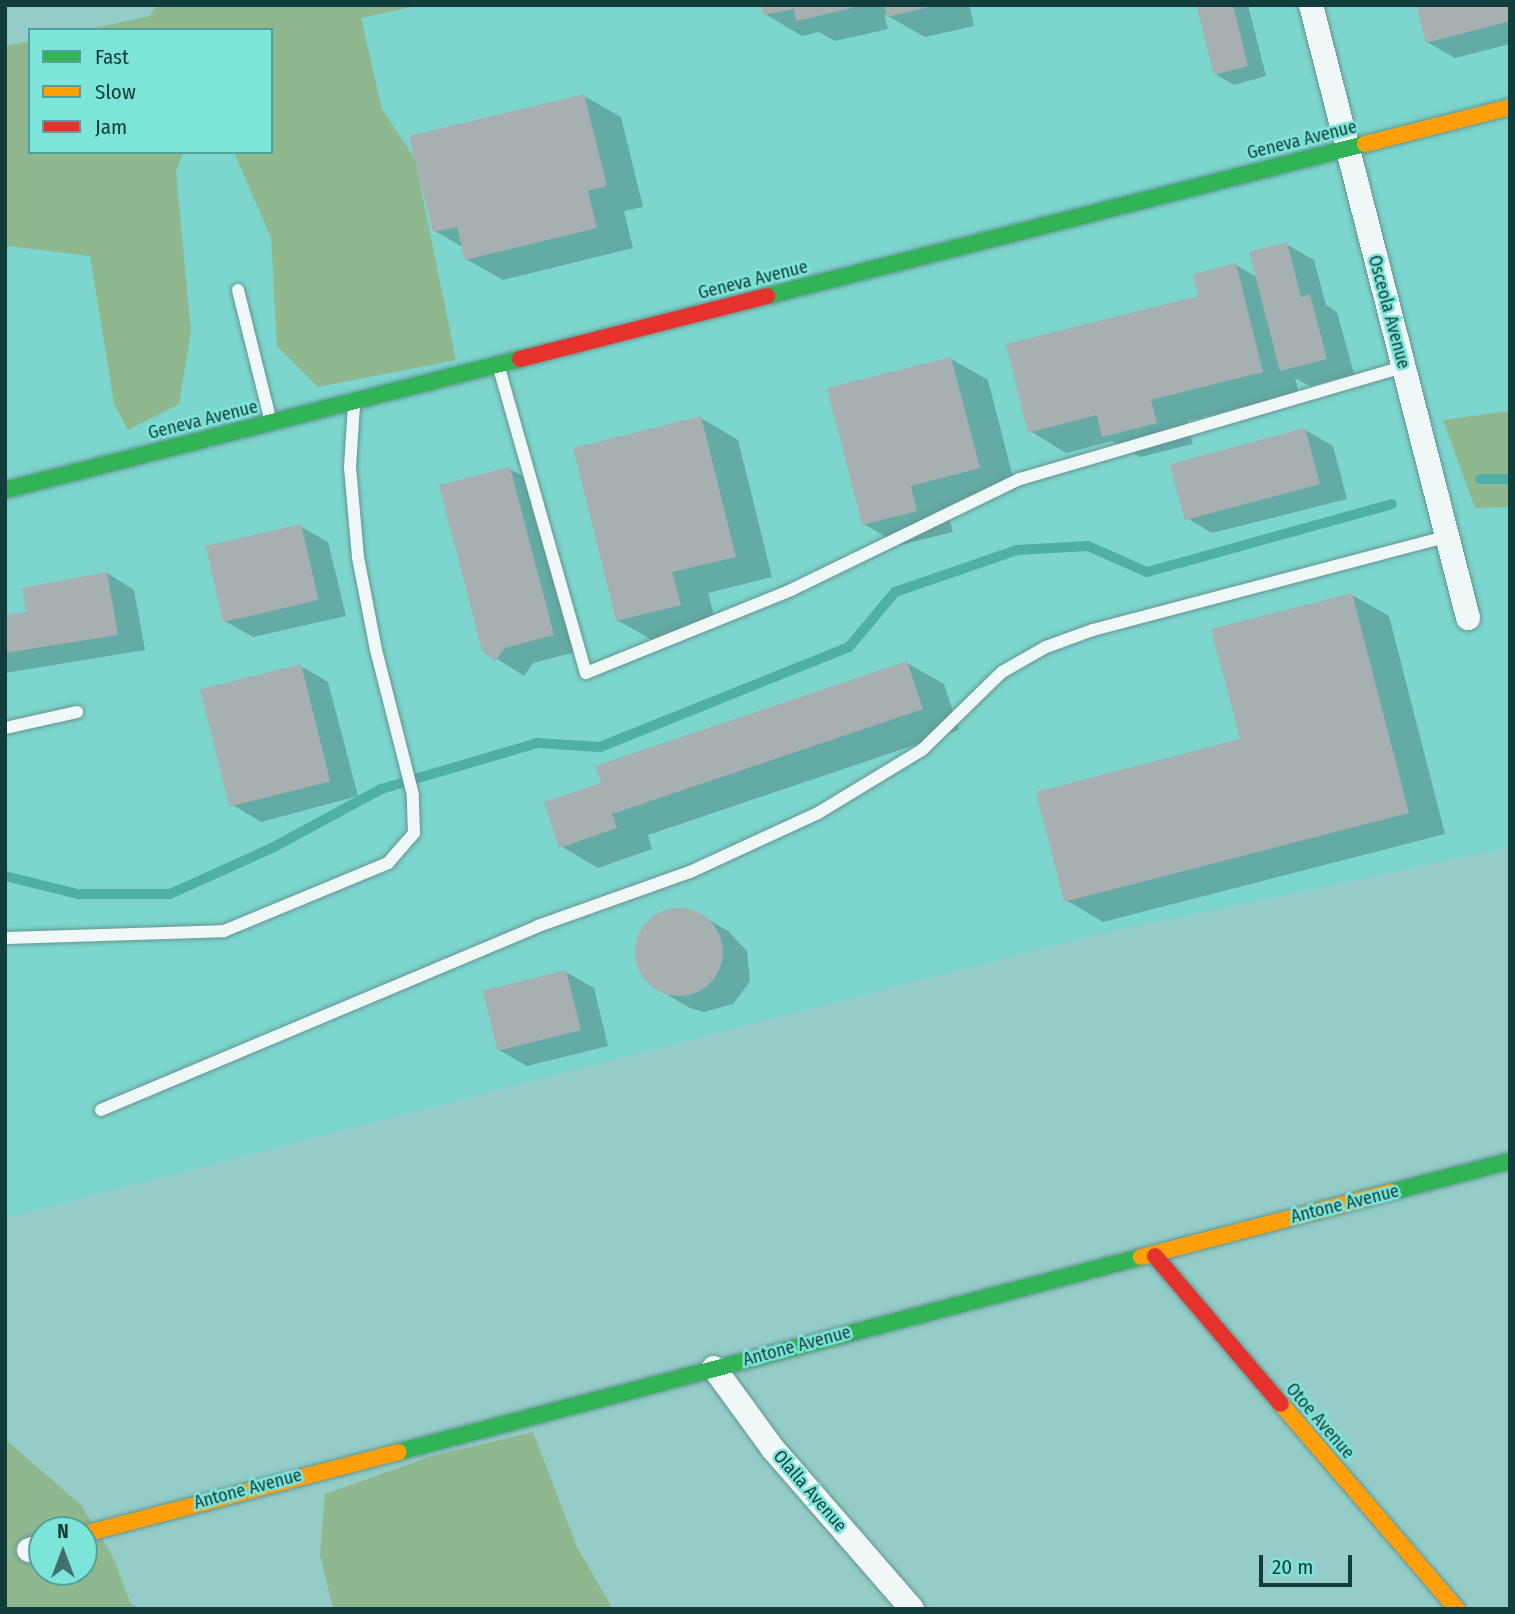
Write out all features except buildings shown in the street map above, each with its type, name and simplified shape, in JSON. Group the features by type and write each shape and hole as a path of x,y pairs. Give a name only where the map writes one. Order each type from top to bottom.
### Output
{"street":[{"name":"Osceola Avenue","path":"1311,5 1468,618"},
{"name":"Geneva Avenue","path":"5,490 1510,107"},
{"name":"Antone Avenue","path":"98,1530 1510,1161"},
{"name":"Otoe Avenue","path":"1155,1256 1457,1609"},
{"name":"Olalla Avenue","path":"714,1368 773,1449 912,1609"}],"lane":[{"path":"238,290 271,422"},
{"path":"498,364 586,673 790,590 1020,479 1404,367"},
{"path":"5,938 224,931 388,863 414,833 413,795 400,751 358,557 350,467 355,401"},
{"path":"101,1110 538,926 691,873 818,813 922,750 1002,672 1046,647 1093,630 1448,536"},
{"path":"5,728 77,712"}],"shaded area":[{"path":"198,5 1510,5 1510,411 1444,420 1475,508 1510,507 1510,847 1086,937 5,1218 5,46 28,41 28,154 273,154 273,28 94,28"}],"green space":[{"path":"156,5 421,5 361,18 382,109 415,159 456,360 318,387 277,346 271,238 235,154 273,154 273,28 94,28 150,16"},
{"path":"28,41 28,154 182,154 176,172 191,332 179,404 128,430 114,404 90,256 8,246 5,250 5,46"},
{"path":"1510,411 1510,507 1475,508 1443,420"},
{"path":"533,1432 577,1547 613,1609 333,1609 320,1555 325,1494 432,1456"},
{"path":"5,1439 81,1505 88,1516 28,1516 28,1586 98,1586 98,1533 113,1557 130,1602 139,1609 5,1609"}],"waterway":[{"path":"1480,479 1510,479"},
{"path":"5,876 78,894 170,894 272,848 381,789 537,743 600,747 849,647 895,592 1017,550 1088,546 1147,572 1392,504"}],"traffic: fast":[{"path":"767,296 1365,144"},
{"path":"5,490 520,359"},
{"path":"1391,1192 1510,1161"},
{"path":"398,1452 1141,1257"}],"traffic: slow":[{"path":"1365,144 1510,107"},
{"path":"1141,1257 1391,1192"},
{"path":"1281,1404 1457,1609"},
{"path":"98,1530 398,1452"}],"traffic: jam":[{"path":"520,359 767,296"},
{"path":"1155,1256 1281,1404"}]}
